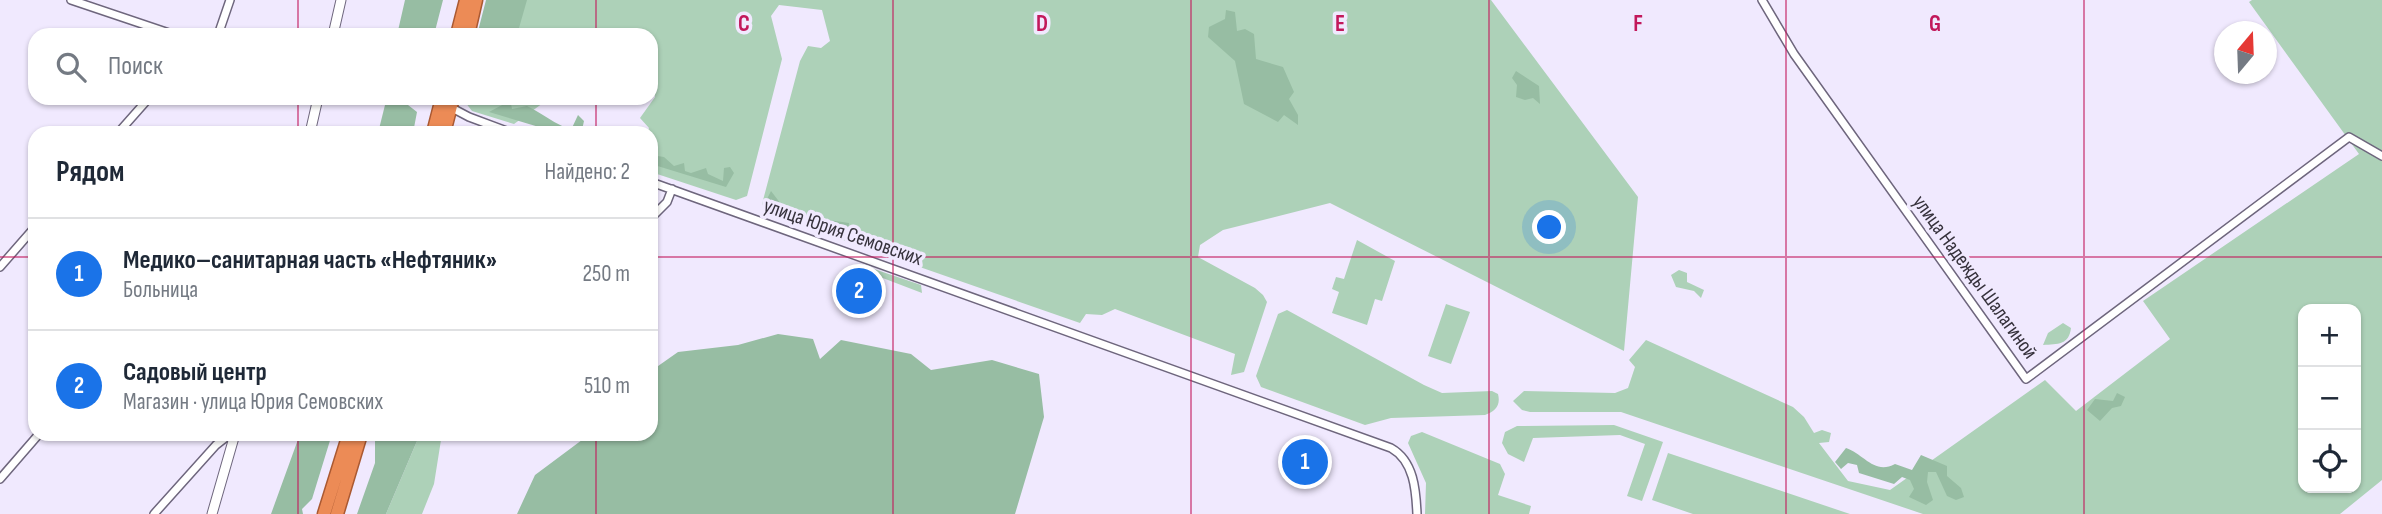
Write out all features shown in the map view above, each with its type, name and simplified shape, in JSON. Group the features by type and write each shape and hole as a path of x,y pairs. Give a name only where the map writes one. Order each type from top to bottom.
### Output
{"highway":[{"path":"459,28 466,0"},
{"path":"470,28 476,0"},
{"path":"435,126 443,105"},
{"path":"444,105 444,126"},
{"path":"324,514 347,441"},
{"path":"337,514 359,441"}],"street":[{"path":"71,0 154,28"},
{"path":"220,28 230,0"},
{"path":"335,28 341,0"},
{"name":"улица Надежды Шалагиной","path":"1762,0 1794,54 2026,379 2349,137 2382,156"},
{"path":"124,126 143,105"},
{"path":"312,126 316,105"},
{"path":"452,105 497,126"},
{"name":"улица Юрия Семовских","path":"658,185 1391,448 1408,466 1415,484 1417,514"},
{"path":"658,211 673,190"},
{"path":"0,267 28,235"},
{"path":"0,479 33,441"},
{"path":"154,514 222,441"},
{"path":"212,514 230,441"}],"green space":[{"path":"405,0 443,0 436,28 399,28"},
{"path":"486,0 527,0 519,28 479,28"},
{"path":"487,0 1491,0 1638,197 1624,351 1330,203 1223,230 1200,245 1198,257 1255,288 1267,302 1244,372 1231,375 1235,354 1115,309 1102,315 1086,314 1080,323 768,214 762,204 800,61 808,46 821,48 830,41 822,10 779,5 771,16 782,59 747,196 736,200 658,174 658,126 647,126 640,118 649,105 658,105 658,28 480,28"},
{"path":"2252,0 2382,0 2382,480 2340,514 1923,514 1621,412 1530,412 1522,410 1513,401 1524,391 1615,393 1628,388 1635,367 1629,360 1646,340 1793,407 1804,417 1814,433 1822,430 1831,433 1829,442 1819,443 1848,481 1890,490 2045,380 2076,411 2170,339 2143,301 2359,154 2277,41 2277,21 2263,21 2249,2"},
{"path":"1226,10 1235,12 1237,31 1245,29 1254,34 1256,59 1283,67 1294,92 1289,99 1298,115 1298,125 1284,115 1278,122 1244,104 1235,61 1208,37 1209,27 1225,19"},
{"path":"1516,71 1539,86 1540,104 1533,98 1525,100 1516,97 1517,85 1512,78"},
{"path":"385,105 408,105 417,112 414,126 380,126"},
{"path":"467,105 540,105 514,124 472,111"},
{"path":"502,105 511,105 512,109 527,106 562,126 536,126 489,112"},
{"path":"578,115 584,121 583,126 573,126"},
{"path":"658,156 664,157 674,166 684,163 685,171 691,173 706,168 708,174 723,181 724,168 730,167 734,173 726,187 658,166"},
{"path":"771,191 784,208 792,207 802,214 799,218 776,215 766,201"},
{"path":"819,212 822,219 849,223 848,232 844,234 810,224 812,213"},
{"path":"1357,240 1395,261 1382,301 1375,299 1367,325 1332,313 1339,292 1332,289 1336,277 1344,279"},
{"path":"871,268 921,285 922,293 867,272"},
{"path":"1679,270 1687,273 1687,282 1704,290 1701,298 1694,291 1676,287 1671,275"},
{"path":"1446,304 1470,312 1451,364 1428,356"},
{"path":"1287,310 1424,385 1442,393 1492,391 1498,394 1498,405 1485,415 1391,418 1365,425 1261,387 1256,376 1278,314"},
{"path":"2063,323 2071,328 2068,338 2058,344 2043,345 2048,333"},
{"path":"778,334 813,339 820,359 841,340 911,354 931,370 992,360 1039,374 1044,417 1015,514 517,514 535,475 581,441 658,441 658,366 678,352 738,345"},
{"path":"2117,393 2125,397 2121,406 2112,408 2100,421 2087,410 2095,399 2113,401"},
{"path":"1614,425 1663,442 1642,501 1627,496 1645,444 1620,435 1533,438 1524,462 1508,454 1502,443 1505,432 1517,426"},
{"path":"1422,432 1500,464 1505,474 1498,495 1531,506 1529,514 1425,514 1426,483 1408,443 1411,436"},
{"path":"297,441 330,441 312,499 302,509 303,514 271,514"},
{"path":"375,441 417,441 386,514 357,514 375,463"},
{"path":"417,441 441,441 434,484 422,514 386,514"},
{"path":"1846,448 1881,467 1895,464 1912,470 1921,455 1947,466 1947,476 1961,488 1964,497 1956,500 1947,496 1936,472 1928,472 1927,482 1933,500 1926,505 1909,497 1914,489 1910,480 1902,477 1894,484 1859,473 1857,465 1848,463 1841,469 1835,462"},
{"path":"1668,453 1850,514 1693,514 1652,500"}],"place":[{"name":"Садовый центр","path":"859,291"},
{"name":"Медико–санитарная часть «Нефтяник»","path":"1305,462"}]}
